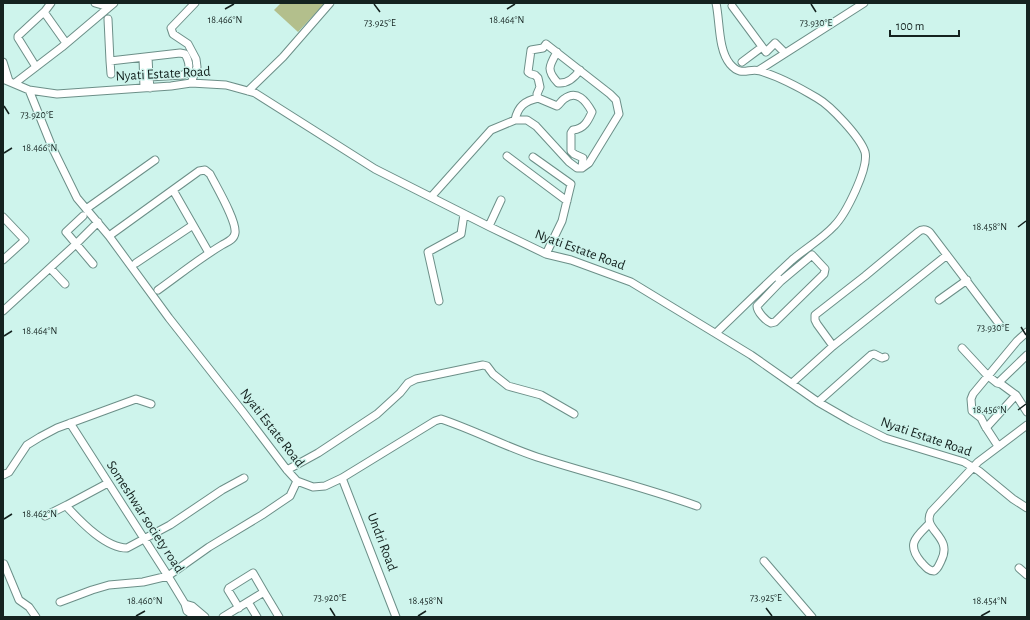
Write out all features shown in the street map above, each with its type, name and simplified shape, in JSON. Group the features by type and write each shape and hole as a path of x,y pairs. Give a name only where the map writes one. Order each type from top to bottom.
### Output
{"street":[{"path":"36,66 18,36 44,12 51,3"},
{"path":"96,3 111,5"},
{"path":"191,83 197,68 196,59 188,44 173,34 171,28 195,3"},
{"path":"248,91 283,57 330,3"},
{"path":"716,3 722,48 726,59 731,66 738,71 745,72 759,70 864,3"},
{"path":"3,62 9,81 36,66 111,5"},
{"path":"732,6 766,52 775,43 785,54"},
{"path":"44,12 66,43"},
{"path":"108,19 111,74"},
{"path":"431,197 491,130 515,120 527,120 536,126 569,162 577,168 582,168 589,163 619,114 616,100 610,94 546,44 543,48 531,50 529,53 528,72 538,78 540,87 536,94 538,98"},
{"path":"742,62 762,47"},
{"path":"556,52 550,66 550,72 558,83 566,82 573,78 580,70"},
{"path":"110,61 180,53 185,54 188,59 189,71 183,75 149,77"},
{"path":"145,57 149,77 147,88"},
{"path":"145,57 147,88"},
{"path":"716,333 778,279 812,255 825,269 824,274 775,322 769,322 759,312 757,306 778,279 793,259 825,234 839,220 846,210 862,174 865,153 858,138 820,99 759,70"},
{"name":"Nyati Estate Road","path":"9,81 29,90 57,94 147,88 191,83 226,85 255,93 375,168 464,214 546,254 571,260 631,282 751,355 818,402 851,421 885,438 956,459 974,468 1013,499 1027,508"},
{"name":"Nyati Estate Road","path":"29,90 49,140 69,183 85,212 98,222 169,318 297,481 312,487 325,486 342,478 435,420 441,419 536,456 604,477 636,485 697,506"},
{"path":"515,120 518,109 530,100 538,98 557,106 568,97 579,96 584,99 592,112 583,127 574,130 571,133 571,151 583,158 582,168"},
{"path":"507,156 567,201"},
{"path":"533,157 571,184 562,221 546,254"},
{"path":"93,264 66,232 85,212 155,160"},
{"path":"109,236 199,171 205,170 210,174 231,214 235,234 233,238 209,253 158,290"},
{"path":"173,190 209,253"},
{"path":"489,226 501,200"},
{"path":"439,301 428,252 461,234 464,214"},
{"path":"3,218 25,240 3,260"},
{"path":"3,311 98,222"},
{"path":"136,263 193,225"},
{"path":"833,346 815,320 815,315 920,230 929,232 1000,325"},
{"path":"792,383 833,346 947,255"},
{"path":"50,268 65,284"},
{"path":"939,300 967,280"},
{"path":"998,446 981,418 972,411 971,399 973,394 1017,341 1027,332"},
{"path":"962,348 988,376 1016,395 1027,412"},
{"path":"818,402 871,355 874,354 882,358 885,357"},
{"path":"998,383 1027,355"},
{"path":"287,470 318,453 377,414 400,393 408,383 416,379 475,367 487,366 493,374 508,386 541,395 574,414"},
{"path":"986,428 1016,395"},
{"path":"6,473 27,445 47,432 136,398 151,404"},
{"name":"Someshwar society road","path":"70,423 185,604 192,606 205,617"},
{"path":"930,524 917,536 913,546 917,556 928,569 934,571 938,567 945,550 939,534 930,524 929,519 931,512 983,458 1027,425"},
{"path":"67,505 76,517 96,534 111,544 122,548 127,548 170,525 244,478"},
{"name":"Undri Road","path":"342,478 396,617"},
{"path":"60,602 109,585 143,582 168,576 209,547 290,496 297,481"},
{"path":"45,516 108,483"},
{"path":"764,561 812,617"},
{"path":"4,564 19,600 29,607 36,617"},
{"path":"1019,568 1027,575"},
{"path":"239,608 228,590 253,573 279,617"},
{"path":"223,617 264,592"},
{"path":"248,602 257,617"},
{"path":"185,604 187,611 195,617"}],"green space":[{"path":"281,3 325,3 298,32 274,10"}]}
